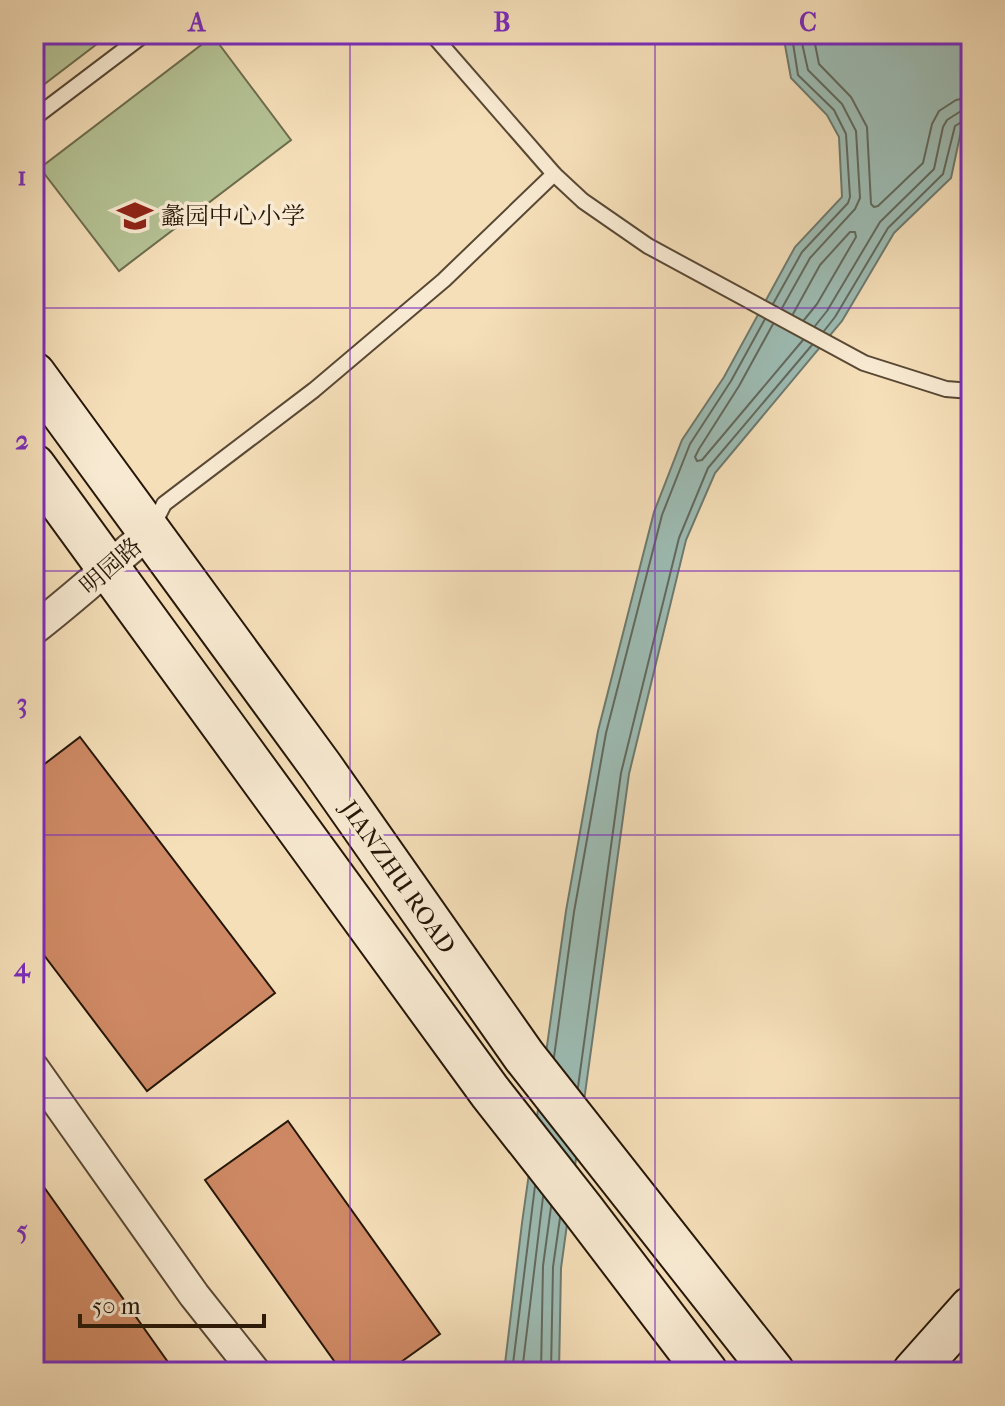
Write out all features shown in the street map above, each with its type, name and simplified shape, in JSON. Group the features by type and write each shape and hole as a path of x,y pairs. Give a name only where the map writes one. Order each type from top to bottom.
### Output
{"main road":[{"name":"JIANZHU ROAD","path":"34,374 322,768 524,1056 773,1372"},
{"name":"JIANZHU ROAD","path":"34,466 490,1092 706,1372"},
{"path":"914,1372 971,1308"}],"street":[{"name":"明园路","path":"34,629 150,532"},
{"path":"34,1069 194,1295 255,1372"}],"lane":[{"path":"432,34 554,174 583,201 648,246 864,363 946,389 971,391"},
{"path":"34,118 143,35"},
{"path":"150,532 164,504 314,390 444,280 554,174"}],"green space":[{"path":"34,34 110,34 38,89 34,83"},
{"path":"213,36 291,140 119,271 40,168"}],"water":[{"path":"779,34 971,34 971,126 961,131 951,178 894,233 842,321 715,473 686,540 629,774 561,1268 559,1372 504,1372 566,911 598,731 654,512 682,440 724,377 795,247 842,197 839,137 827,115 791,78 785,45"}],"building":[{"path":"80,737 275,993 147,1091 34,942 34,772"},
{"path":"288,1121 440,1334 387,1372 342,1372 205,1180"},
{"path":"34,1173 175,1372 34,1372"}],"place":[{"name":"蠡园中心小学","path":"135,216"}]}
